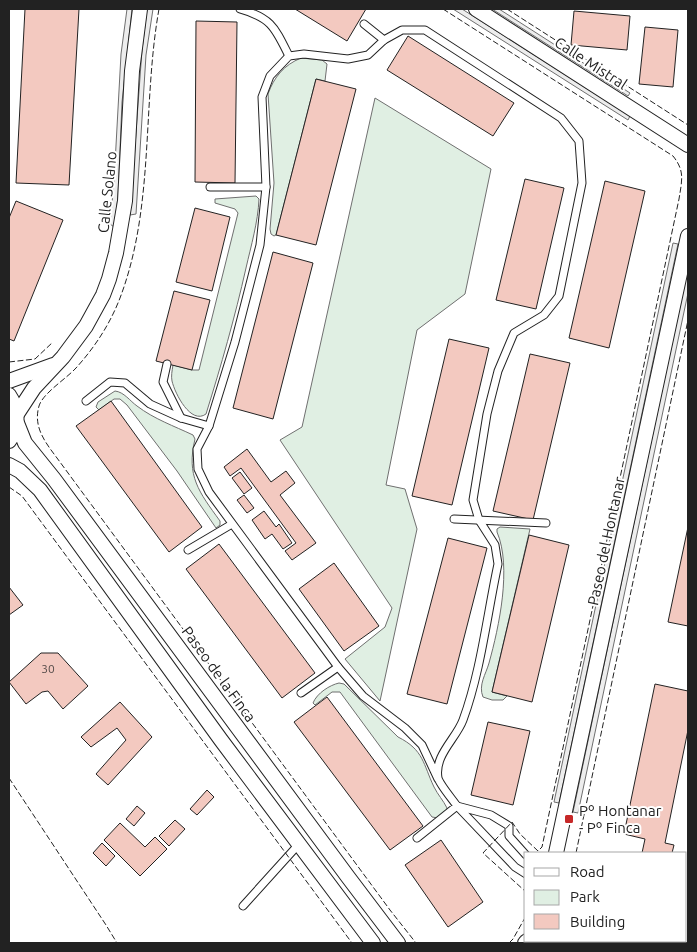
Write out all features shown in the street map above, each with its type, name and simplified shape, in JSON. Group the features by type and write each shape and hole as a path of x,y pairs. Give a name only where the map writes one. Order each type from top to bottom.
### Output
{"street":[{"name":"Calle Solano","path":"9,441 12,437 17,418 34,388 86,326 103,295 116,253 125,201 132,71 140,9"},
{"name":"Calle Mistral","path":"476,9 688,145"},
{"name":"Paseo del Hontanar","path":"556,852 688,236"},
{"path":"9,381 56,363"},
{"name":"Paseo de la Finca","path":"9,395 25,443 59,486 398,943"},
{"path":"9,465 20,471 40,490 221,740 373,943"}],"lane":[{"path":"240,9 254,13 274,26 289,56"},
{"path":"364,24 384,40"},
{"path":"438,779 440,760 460,727 471,698 498,564 495,545 479,520 473,500 487,414 498,371 514,333 544,315 559,296 582,183 579,141 561,118 425,30 402,30 384,40 368,55 348,59 304,54 289,56 270,76 262,97 266,187 260,245 235,342 209,426 197,449 198,469 209,492 338,666 363,696 405,728 422,746 438,779 457,806 514,867 524,873"},
{"path":"210,187 266,187"},
{"path":"167,364 163,382 181,418"},
{"path":"86,401 110,382 125,383 150,404 181,418 209,426"},
{"path":"454,519 546,523"},
{"path":"188,550 232,524"},
{"path":"301,693 338,666"},
{"path":"417,838 457,806"},
{"path":"457,806 492,816 509,826 510,836 524,853"},
{"path":"244,906 299,844"}],"green space":[{"path":"301,58 322,60 327,64 325,81 316,79 276,235 274,236 271,234 270,229 274,183 268,94 280,72"},
{"path":"375,98 491,169 465,294 417,330 386,485 405,489 417,529 380,701 345,659 385,627 392,608 280,440 302,427"},
{"path":"256,196 259,199 256,225 228,341 206,414 195,415 184,407 180,400 174,387 172,373 173,365 199,370 238,213 235,209 215,203 215,199"},
{"path":"115,391 124,395 150,415 193,435 195,439 192,463 193,474 200,492 220,521 220,525 216,528 177,471 127,405 120,399 114,399 99,410 96,407 98,402"},
{"path":"500,527 530,529 492,692 507,696 503,700 492,700 483,697 481,688 500,615 504,579 501,546 497,532 497,529"},
{"path":"339,683 344,684 398,737 418,752 434,787 447,808 446,812 438,818 432,817 340,692 332,692 315,705 313,703 324,690"}],"shaded area":[{"path":"127,9 132,9 122,102 118,197 114,227 110,224 121,54"},
{"path":"147,9 153,9 146,55 136,214 130,215 142,50"},
{"path":"453,9 462,9 630,116 628,120"},
{"path":"492,9 499,9 630,93 628,96"},
{"path":"673,243 678,244 559,803 554,802"},
{"path":"688,267 688,293 578,813 573,812"}],"building":[{"path":"25,9 79,9 69,185 16,183"},
{"path":"295,9 366,9 347,41"},
{"path":"574,11 630,16 627,50 571,45"},
{"path":"196,21 237,22 235,183 195,182"},
{"path":"645,27 678,30 673,87 639,84"},
{"path":"408,36 514,103 493,136 387,70"},
{"path":"316,79 356,89 316,245 276,235"},
{"path":"525,179 564,188 536,309 496,300"},
{"path":"605,181 645,191 609,348 569,338"},
{"path":"16,201 63,220 14,341 9,339 9,218"},
{"path":"195,208 230,217 212,291 176,282"},
{"path":"273,252 313,263 273,419 233,408"},
{"path":"174,291 210,300 192,370 156,361"},
{"path":"449,339 489,348 452,505 412,496"},
{"path":"530,354 570,363 533,520 493,511"},
{"path":"111,401 202,527 169,552 76,426"},
{"path":"247,449 271,482 286,471 295,483 280,495 316,543 292,560 285,551 296,543 241,468 230,476 224,467"},
{"path":"240,472 252,488 244,494 232,478"},
{"path":"244,495 254,508 247,513 237,500"},
{"path":"264,511 276,527 279,524 292,543 283,549 272,534 265,539 252,520"},
{"path":"688,527 688,626 668,622"},
{"path":"529,535 569,545 532,702 492,692"},
{"path":"448,538 487,548 447,704 407,694"},
{"path":"219,544 315,673 282,698 186,569"},
{"path":"334,563 379,626 344,651 299,589"},
{"path":"9,587 23,605 9,615"},
{"path":"41,653 58,653 88,686 63,709 48,691 42,692 26,704 9,682"},
{"path":"655,684 688,691 688,730 665,843 674,845 672,852 642,852 645,839 624,834"},
{"path":"327,697 423,826 390,850 294,722"},
{"path":"120,702 152,737 108,785 96,774 126,740 117,728 91,747 81,737"},
{"path":"488,722 530,731 513,805 471,795"},
{"path":"207,790 214,797 197,815 190,809"},
{"path":"137,806 145,813 134,826 126,819"},
{"path":"175,820 185,829 169,846 159,836"},
{"path":"120,823 145,847 155,837 167,849 140,876 104,840"},
{"path":"441,840 483,902 448,927 405,865"},
{"path":"102,843 115,856 106,866 93,853"},
{"path":"595,942 638,942 637,943"}],"fence":[{"path":"159,9 154,45 143,191 131,263 120,298 112,317 101,335 76,368 41,401 38,414 39,427 44,440 416,943"},
{"path":"443,9 673,156 677,161 682,176 679,199 542,847 538,851 520,834 512,822 483,853 524,890"},
{"path":"507,9 688,125"},
{"path":"576,852 688,320"},
{"path":"9,362 35,359 53,342"},
{"path":"9,487 22,496 352,943"},
{"path":"9,778 117,943"},
{"path":"509,943 524,920"}],"place":[{"name":"Pº Hontanar - Pº Finca","path":"569,819"}]}
